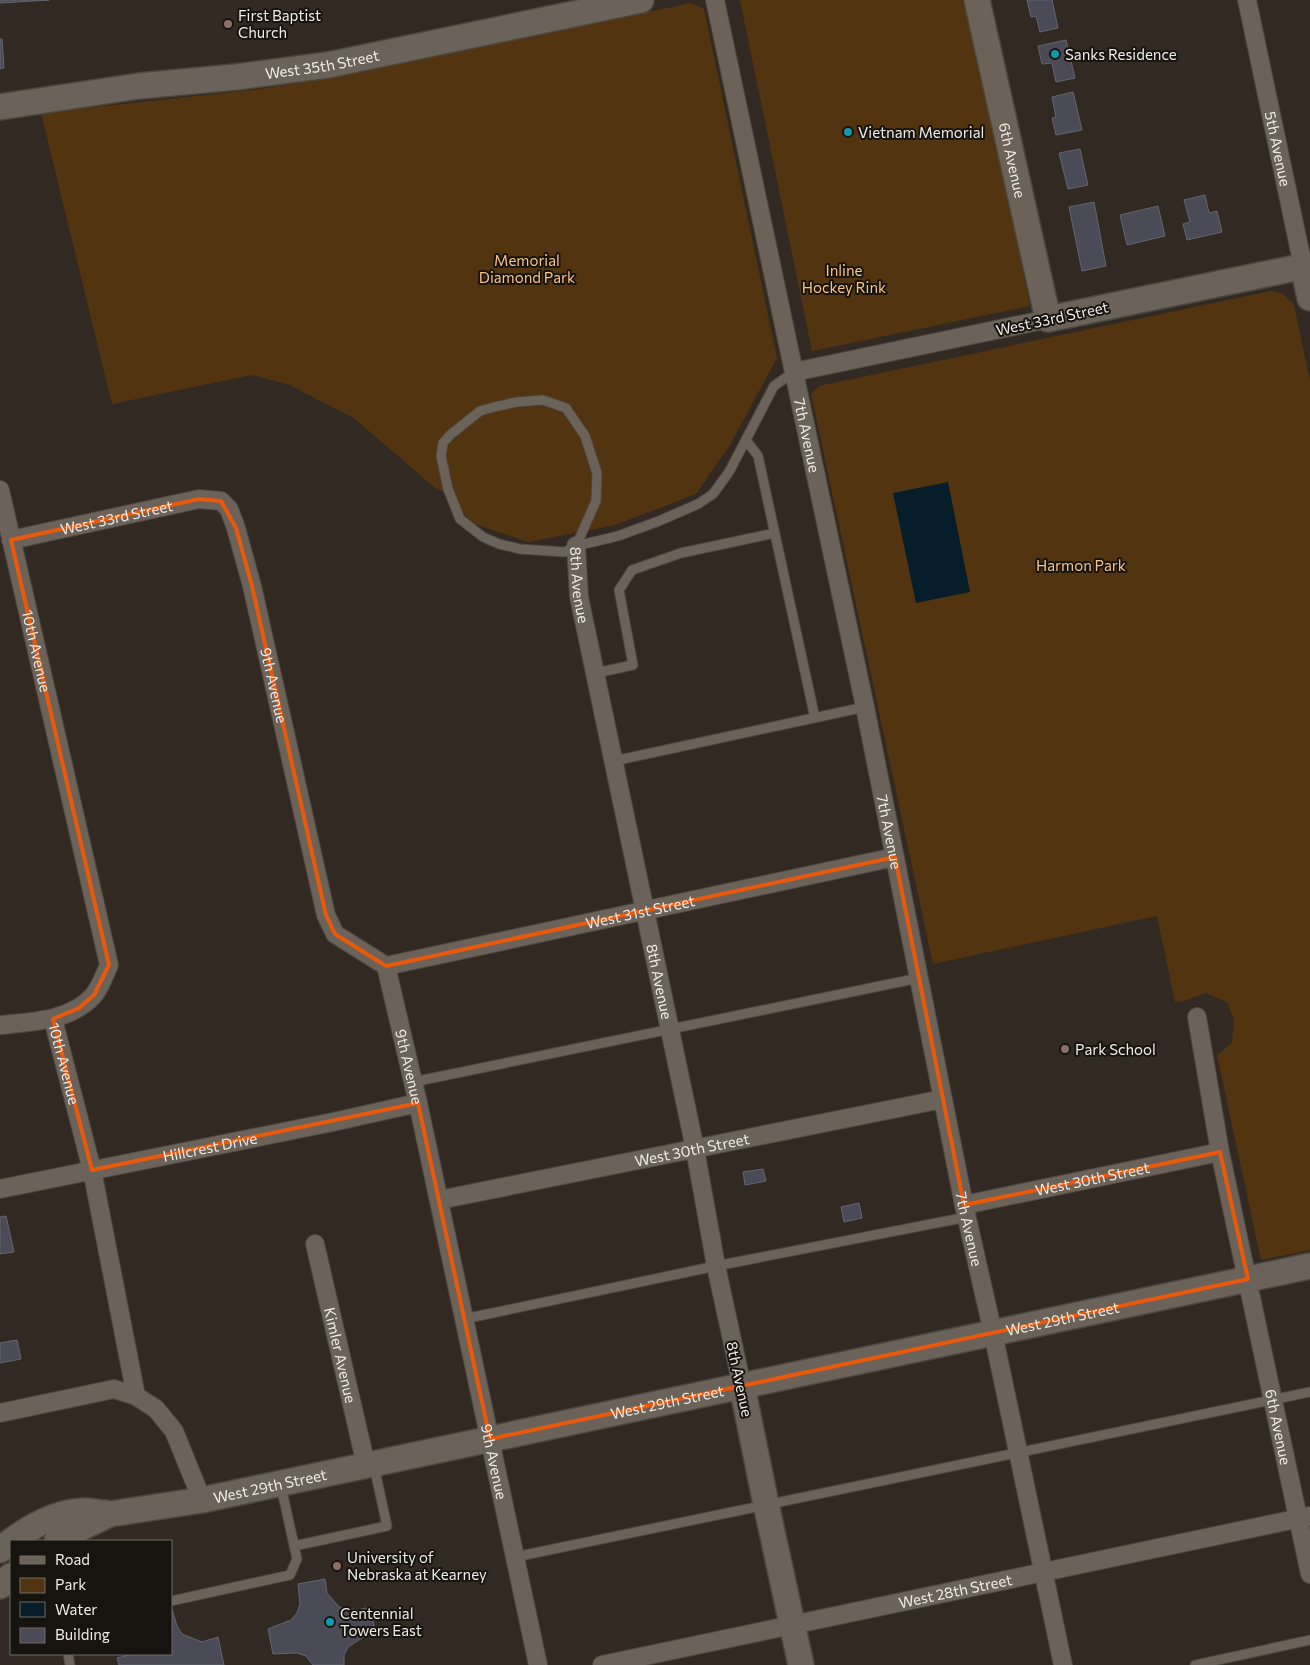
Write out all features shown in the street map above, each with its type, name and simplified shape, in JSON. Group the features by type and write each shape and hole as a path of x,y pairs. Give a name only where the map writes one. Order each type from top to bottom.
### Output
{"street":[{"name":"7th Avenue","path":"715,0 865,707 966,1211 1063,1665"},
{"name":"6th Avenue","path":"977,0 1048,319"},
{"name":"5th Avenue","path":"1247,0 1307,265 1310,298"},
{"name":"West 35th Street","path":"0,107 139,86 236,77 328,65 634,1"},
{"name":"West 33rd Street","path":"794,372 1307,265"},
{"name":"10th Avenue","path":"0,490 6,533 109,965 94,995 79,1008 54,1019 92,1170 136,1396"},
{"name":"West 33rd Street","path":"6,533 199,499 222,501"},
{"name":"9th Avenue","path":"222,501 229,509 236,528 252,586 326,915 335,934 386,966 418,1103 538,1665"},
{"name":"8th Avenue","path":"576,546 579,597 695,1149 716,1266 801,1665"},
{"name":"West 31st Street","path":"386,966 895,857"},
{"name":"6th Avenue","path":"1197,1017 1220,1152 1273,1400 1304,1518 1310,1574"},
{"path":"0,1025 54,1019"},
{"name":"West 30th Street","path":"439,1200 943,1099"},
{"name":"Hillcrest Drive","path":"0,1189 324,1124 418,1103"},
{"name":"West 30th Street","path":"966,1211 1220,1152"},
{"name":"Kimler Avenue","path":"315,1244 370,1464"},
{"name":"West 29th Street","path":"13,1540 18,1536 50,1532 66,1513 86,1511 110,1514 202,1500 1310,1266"},
{"path":"0,1413 114,1389 136,1396 156,1409 174,1431 202,1500"},
{"name":"West 28th Street","path":"602,1665 1304,1518"},
{"path":"0,1526 21,1522 50,1532"},
{"name":"West 29th Street","path":"0,1550 10,1542"},
{"path":"0,1586 10,1577"}],"lane":[{"path":"576,546 618,536 698,504 713,494 729,472 774,386 794,372"},
{"name":"8th Avenue","path":"542,400 566,408 586,436 597,473 596,501 576,546 565,552 520,549 499,544 483,537 460,519 448,489 441,456 444,443 450,435 480,410 517,402 542,400"},
{"path":"746,440 758,456 815,718"},
{"path":"596,673 633,665 619,590 632,570 681,553 775,533"},
{"path":"614,761 865,707"},
{"path":"413,1082 919,978"},
{"path":"464,1318 716,1266 966,1211"},
{"path":"515,1557 1310,1392"},
{"path":"294,1546 386,1526 370,1464"},
{"path":"172,1600 290,1575 297,1559 280,1483"},
{"path":"1194,1665 1310,1640"}],"highlighted area":[{"path":"199,499 221,501 236,528 252,586 326,915 335,934 386,966 895,857 964,1205 1220,1152 1248,1279 490,1439 418,1103 92,1170 53,1019 79,1008 94,995 109,965 11,540"}],"green space":[{"name":"Inline Hockey Rink","path":"740,0 967,0 1030,306 812,351"},
{"name":"Memorial Diamond Park","path":"691,3 704,9 777,358 730,445 696,494 615,525 528,542 472,523 449,494 434,487 355,419 290,385 252,375 112,404 41,113 260,89 372,70"},
{"name":"Harmon Park","path":"1271,291 1284,294 1294,305 1310,381 1310,1250 1261,1260 1217,1055 1232,1043 1234,1020 1227,1002 1206,993 1184,1001 1175,1002 1157,916 933,964 811,394 819,386"}],"water":[{"path":"948,482 970,592 916,603 893,493"}],"building":[{"path":"0,0 49,0 0,3"},
{"path":"1027,0 1052,0 1058,28 1040,32 1036,16 1031,17"},
{"path":"0,39 2,39 4,68 0,69"},
{"name":"Sanks Residence","path":"1066,40 1075,78 1056,82 1052,63 1042,64 1038,46"},
{"path":"1073,92 1082,130 1056,135 1052,118 1056,117 1052,97"},
{"path":"1080,149 1088,185 1068,189 1059,153"},
{"path":"1205,195 1209,213 1217,211 1222,232 1187,240 1183,224 1190,222 1184,200"},
{"path":"1094,202 1106,266 1082,271 1069,207"},
{"path":"1158,206 1165,236 1127,245 1120,215"},
{"path":"763,1169 766,1181 745,1185 743,1172"},
{"path":"859,1203 862,1218 844,1222 841,1207"},
{"path":"6,1216 14,1252 0,1254 0,1217"},
{"path":"17,1340 21,1359 0,1363 0,1343"},
{"name":"Centennial Towers East","path":"325,1579 327,1593 339,1607 358,1610 370,1607 376,1634 365,1636 348,1647 344,1655 344,1665 313,1665 306,1656 297,1653 273,1654 268,1629 291,1620 297,1613 300,1604 298,1584"},
{"path":"172,1609 177,1626 182,1634 202,1642 218,1637 224,1665 119,1665 117,1658 129,1655 172,1655"}],"place":[{"name":"First Baptist Church","path":"228,24"},
{"name":"Sanks Residence","path":"1055,54"},
{"name":"Vietnam Memorial","path":"848,132"},
{"name":"Park School","path":"1065,1049"},
{"name":"University of Nebraska at Kearney","path":"337,1566"},
{"name":"Centennial Towers East","path":"330,1622"}]}
